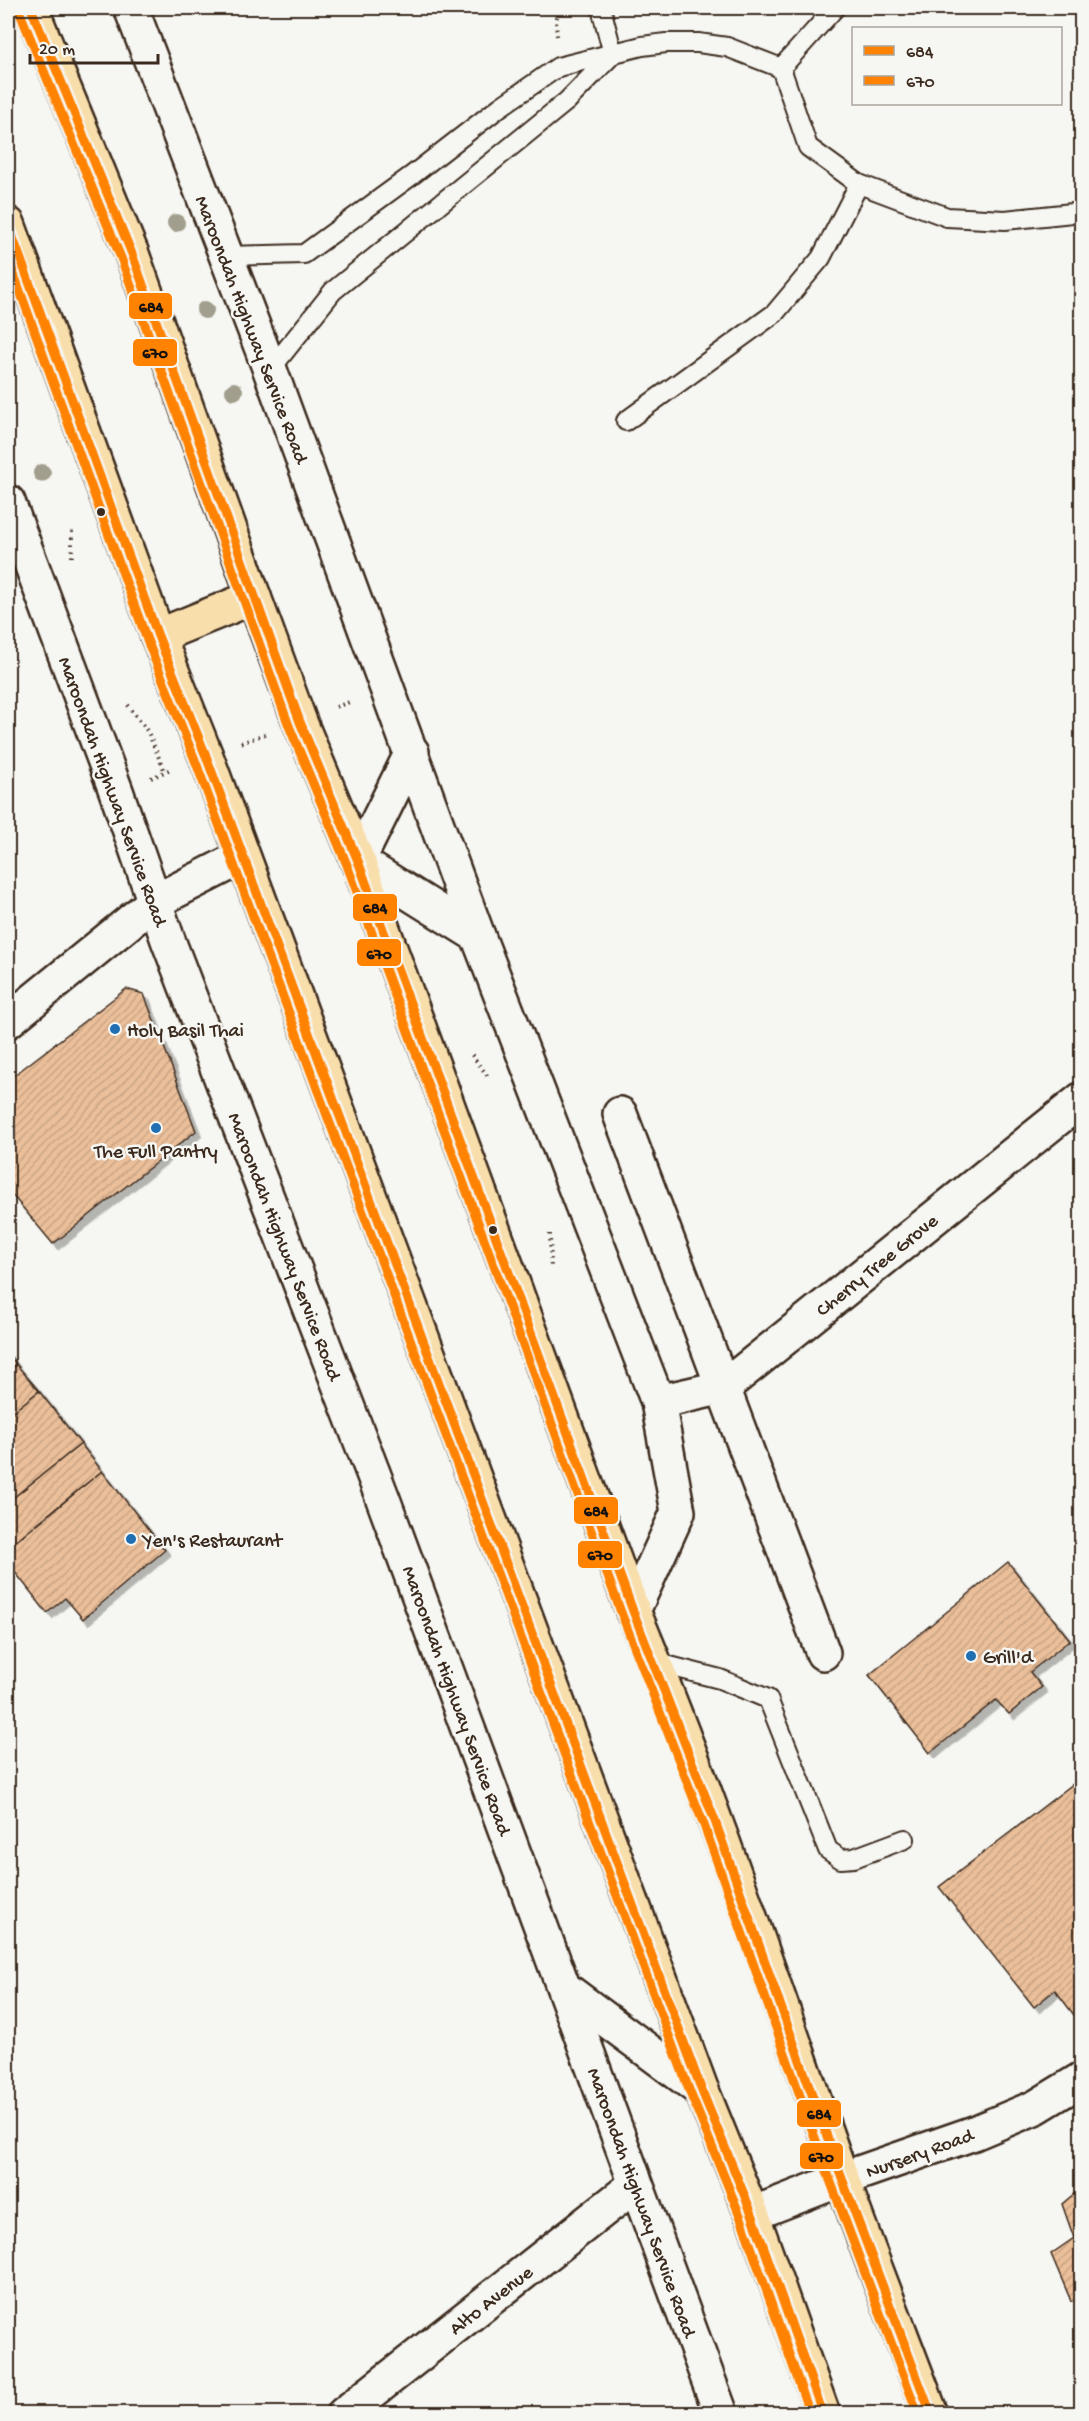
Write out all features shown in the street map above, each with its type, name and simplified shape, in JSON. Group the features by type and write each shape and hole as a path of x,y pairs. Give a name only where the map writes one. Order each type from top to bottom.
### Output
{"highway":[{"path":"31,8 132,254 300,722 358,861 633,1611 752,1923 842,2179 931,2414"},
{"path":"8,224 158,636 206,756 702,2091 752,2214 823,2414"},
{"path":"158,636 254,597"}],"street":[{"name":"Maroondah Highway Service Road","path":"131,8 270,370 478,936 658,1402 678,1512 633,1611"},
{"name":"Maroondah Highway Service Road","path":"8,502 116,791 154,902 383,1499 721,2414"},
{"path":"412,752 358,861 478,936"},
{"path":"8,1021 154,902 242,857"},
{"name":"Cherry Tree Grove","path":"658,1402 724,1387 1082,1099"},
{"path":"620,1114 823,1653"},
{"path":"565,1989 702,2091"},
{"name":"Nursery Road","path":"752,2214 842,2179 974,2133 1036,2107 1082,2079"},
{"name":"Alto Avenue","path":"344,2414 635,2185"}],"lane":[{"path":"601,8 613,54"},
{"path":"781,68 835,8"},
{"path":"227,256 304,254 411,176 500,106 558,66 666,42 727,47 781,68 808,147 859,184 947,217 1005,220 1082,212"},
{"path":"270,370 333,291 567,100 613,54"},
{"path":"626,421 775,314 821,258 859,184"},
{"path":"654,1662 720,1678 768,1699 828,1850 842,1859 854,1858 904,1839"}],"path":[{"path":"559,8 556,33 560,42"},
{"path":"116,791 385,688"}],"building":[{"path":"126,989 144,994 196,1131 53,1244 8,1190 8,1080"},
{"path":"8,1353 16,1364 8,1371"},
{"path":"16,1364 39,1391 8,1416 8,1372"},
{"path":"39,1391 81,1444 8,1502 8,1416"},
{"path":"81,1444 102,1471 8,1547 8,1502"},
{"path":"102,1471 165,1550 83,1619 65,1598 47,1613 8,1563 8,1548"},
{"name":"Grill'd","path":"1008,1562 1070,1640 1030,1672 1042,1687 1009,1714 996,1700 930,1753 869,1675"},
{"path":"1082,1777 1082,2009 1074,2015 1055,1990 1034,2007 939,1887"},
{"path":"1082,2187 1082,2298 1071,2301 1051,2254 1074,2238 1062,2204"}],"transit line":[{"name":"684","path":"31,8 132,254 300,722 358,861 633,1611 715,1821 841,2176 931,2414"},
{"name":"670","path":"20,13 121,258 289,726 347,865 622,1615 704,1825 830,2180 918,2414"},
{"name":"684","path":"8,224 158,636 206,756 702,2091 752,2214 823,2414"},
{"name":"670","path":"8,258 147,640 195,760 691,2095 741,2218 810,2414"}],"place":[{"name":"Holy Basil Thai","path":"115,1029"},
{"name":"The Full Pantry","path":"156,1128"},
{"name":"Yen's Restaurant","path":"131,1539"},
{"name":"Grill'd","path":"971,1656"}]}
